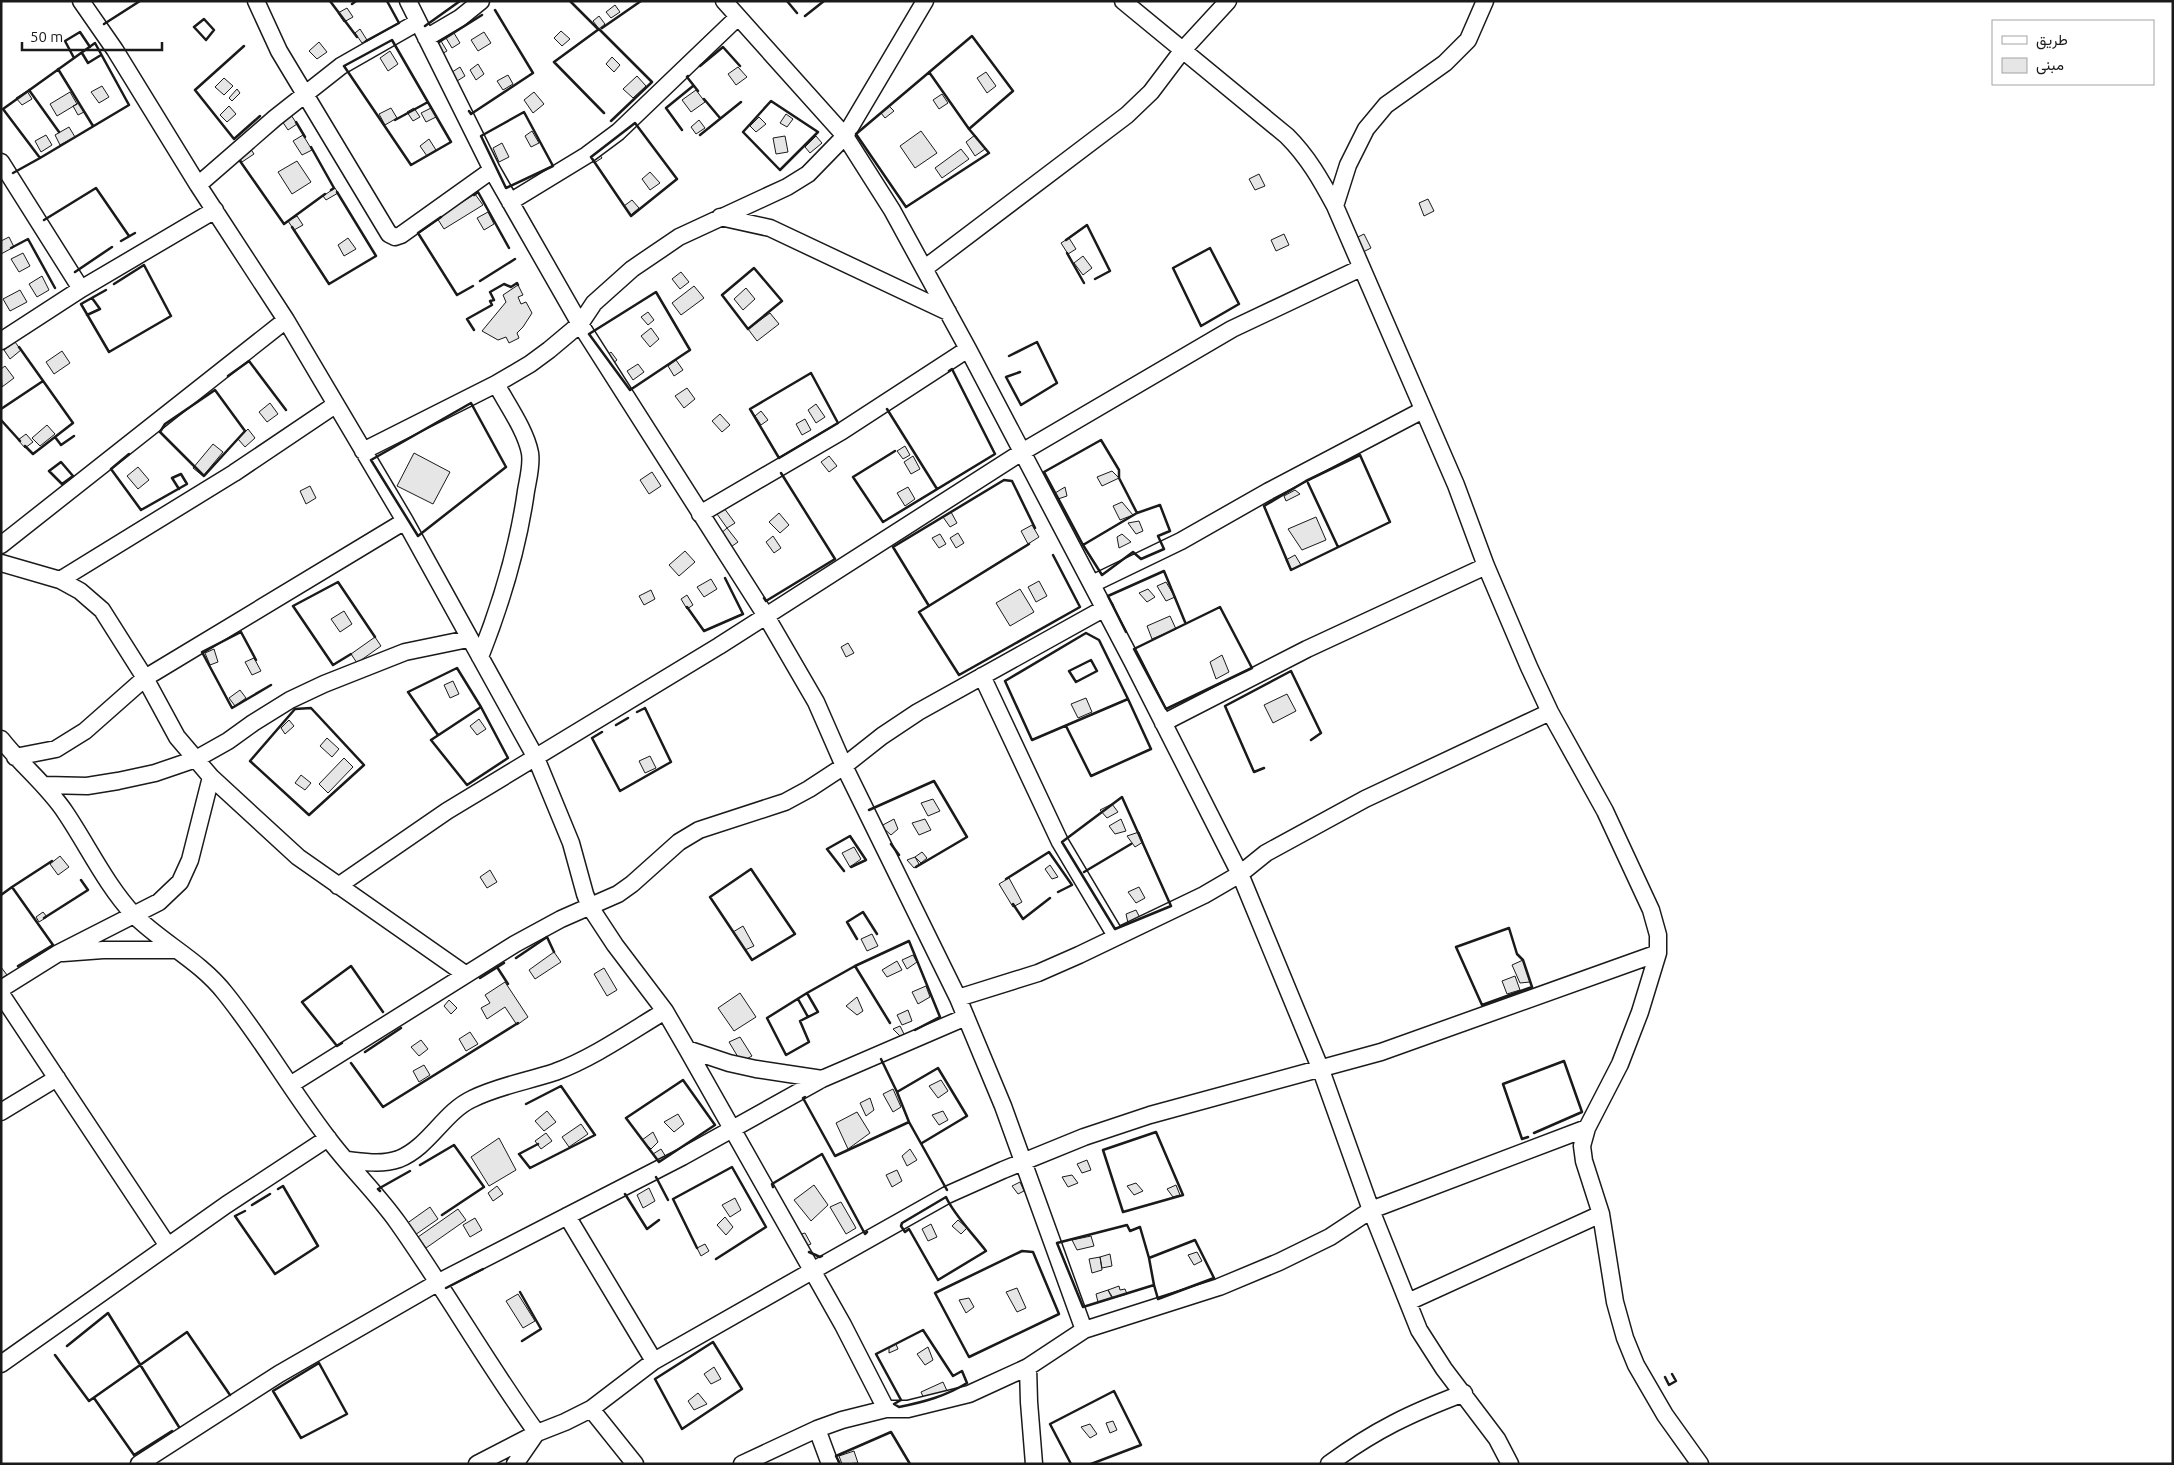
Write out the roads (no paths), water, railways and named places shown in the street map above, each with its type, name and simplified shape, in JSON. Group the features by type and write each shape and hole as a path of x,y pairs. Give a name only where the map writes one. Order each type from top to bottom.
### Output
{"street":[{"path":"82,1 116,50 198,185 286,320 405,521 468,639 536,758 571,843 590,907 615,945 665,1011 688,1049 812,1271 886,1409"},
{"path":"256,1 270,35 389,234 394,237 401,235 492,170"},
{"path":"408,1 492,170 580,324 766,616 816,702 844,766 958,998 1024,1161 1084,1330"},
{"path":"426,38 460,18 481,1"},
{"path":"724,1 845,136 892,210 925,268 1105,608 1240,874 1321,1070 1371,1210 1419,1330 1444,1369 1497,1439 1510,1464"},
{"path":"363,451 496,384 549,350 580,324 594,303 632,269 679,237 787,187 808,174 845,136 925,1"},
{"path":"1123,1 1287,136 1302,151 1321,179 1335,206 1456,485 1486,566 1550,712 1605,811 1651,910 1658,935 1658,953 1640,1012 1620,1064 1587,1128 1582,1146 1584,1161 1600,1214 1615,1302 1625,1338 1636,1364 1666,1415 1700,1464"},
{"path":"925,268 1126,115 1156,86 1182,51 1228,1"},
{"path":"1335,206 1348,165 1366,129 1386,106 1445,63 1468,40 1485,1"},
{"path":"510,202 586,156 618,132 738,17"},
{"path":"198,185 305,94 341,66 418,22"},
{"path":"1,162 81,289"},
{"path":"1,340 81,289 215,210"},
{"path":"720,217 770,228 948,312"},
{"path":"338,886 448,811 766,616 1022,452 1232,329 1361,268"},
{"path":"1,545 286,320"},
{"path":"700,514 842,431 968,349"},
{"path":"480,657 497,614 509,572 522,518 531,461 526,442 496,384"},
{"path":"60,580 226,478 335,405"},
{"path":"1092,584 1175,545 1348,448 1423,410"},
{"path":"15,757 56,749 85,731 146,678 405,521"},
{"path":"1,563 60,580 80,590 102,610 146,678 177,737 211,777 277,839 338,886 465,974"},
{"path":"1163,723 1306,649 1486,566"},
{"path":"290,1085 465,974 561,919 618,894 632,884 678,842 698,830 785,802 809,789 844,766 889,731 982,676 1105,608"},
{"path":"45,785 87,786 118,781 155,773 196,759 228,742 253,723 290,700 324,684 405,652 468,639"},
{"path":"982,676 1060,842 1116,936"},
{"path":"958,998 1038,972 1079,955 1204,895 1240,874 1266,853 1365,799 1550,712"},
{"path":"1,739 15,757 45,785 65,812 112,886 133,914 176,950 194,962 224,991 328,1138 397,1222 484,1358 536,1433"},
{"path":"1,989 57,954 159,902 180,882 190,860 211,777"},
{"path":"57,954 103,950 176,950"},
{"path":"477,1464 536,1433 591,1409 654,1361 947,1195 1024,1161 1084,1137 1150,1114 1321,1070 1381,1052 1658,953"},
{"path":"1,994 168,1246"},
{"path":"347,1160 378,1164 400,1158 419,1146 458,1107 472,1099 509,1085 556,1071 590,1055 665,1011"},
{"path":"139,1464 279,1374 437,1283 682,1157 822,1079 966,1017"},
{"path":"688,1049 738,1065 822,1079"},
{"path":"1,1112 57,1078"},
{"path":"742,1464 817,1429 886,1409 908,1409 946,1401 997,1382 1028,1367 1084,1330 1219,1287 1262,1270 1330,1237 1371,1210 1587,1128"},
{"path":"1,1364 226,1205 328,1138"},
{"path":"1408,1302 1600,1214"},
{"path":"567,1216 654,1361"},
{"path":"1028,1367 1034,1464"},
{"path":"1329,1464 1360,1441 1389,1424 1464,1393"},
{"path":"591,1409 635,1464"},
{"path":"817,1429 830,1464"},
{"path":"515,1464 536,1433"}]}
